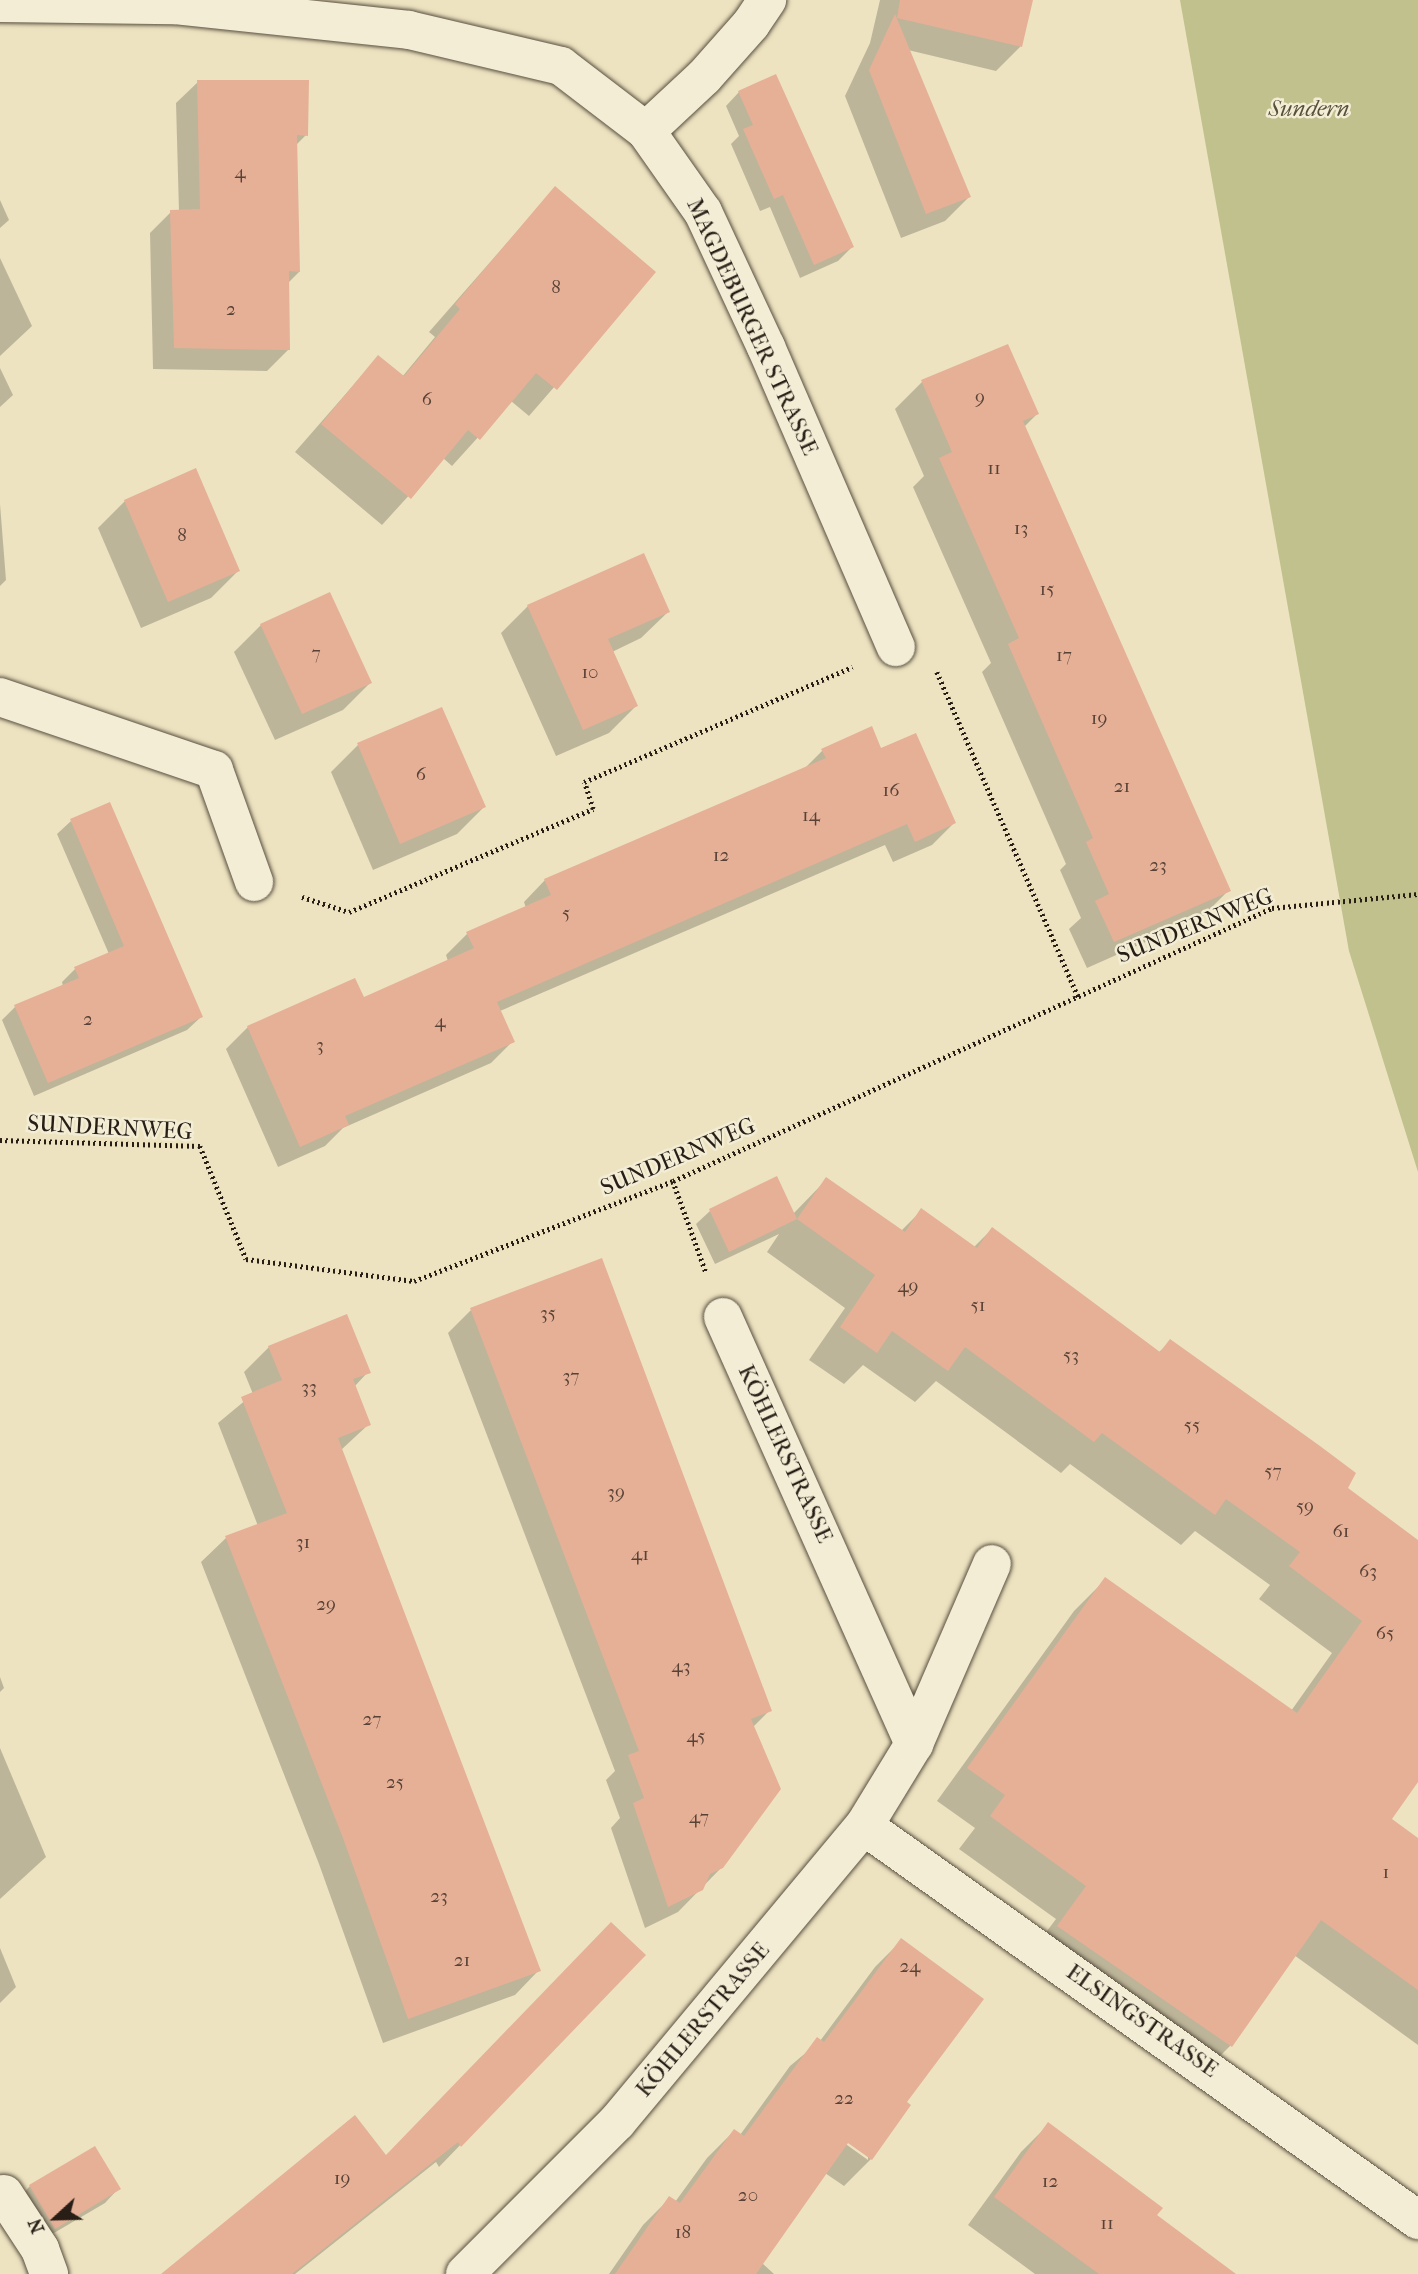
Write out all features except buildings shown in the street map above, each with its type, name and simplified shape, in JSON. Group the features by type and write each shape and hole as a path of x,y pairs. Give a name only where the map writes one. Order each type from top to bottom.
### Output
{"street":[{"path":"646,131 704,78 767,0"},
{"name":"MAGDEBURGER STRASSE","path":"0,3 175,5 409,30 561,66 646,131 703,212 766,346 896,647"},
{"path":"0,697 214,770 254,881"},
{"name":"KÖHLERSTRASSE","path":"723,1317 914,1744"},
{"name":"KÖHLERSTRASSE","path":"469,2273 617,2122 864,1826 914,1744 992,1564"},
{"name":"ELSINGSTRASSE","path":"864,1826 1418,2220"},
{"path":"4,2194 40,2249 49,2274"}],"path":[{"path":"254,881 349,912 593,809 584,782 923,635 1079,998"},
{"name":"SUNDERNWEG","path":"0,1140 200,1146 247,1259 414,1282 673,1181 1272,908 1409,892 1418,894"},
{"path":"673,1181 723,1317"}],"green space":[{"name":"Sundern","path":"1180,0 1418,0 1418,1172 1349,951"}]}
